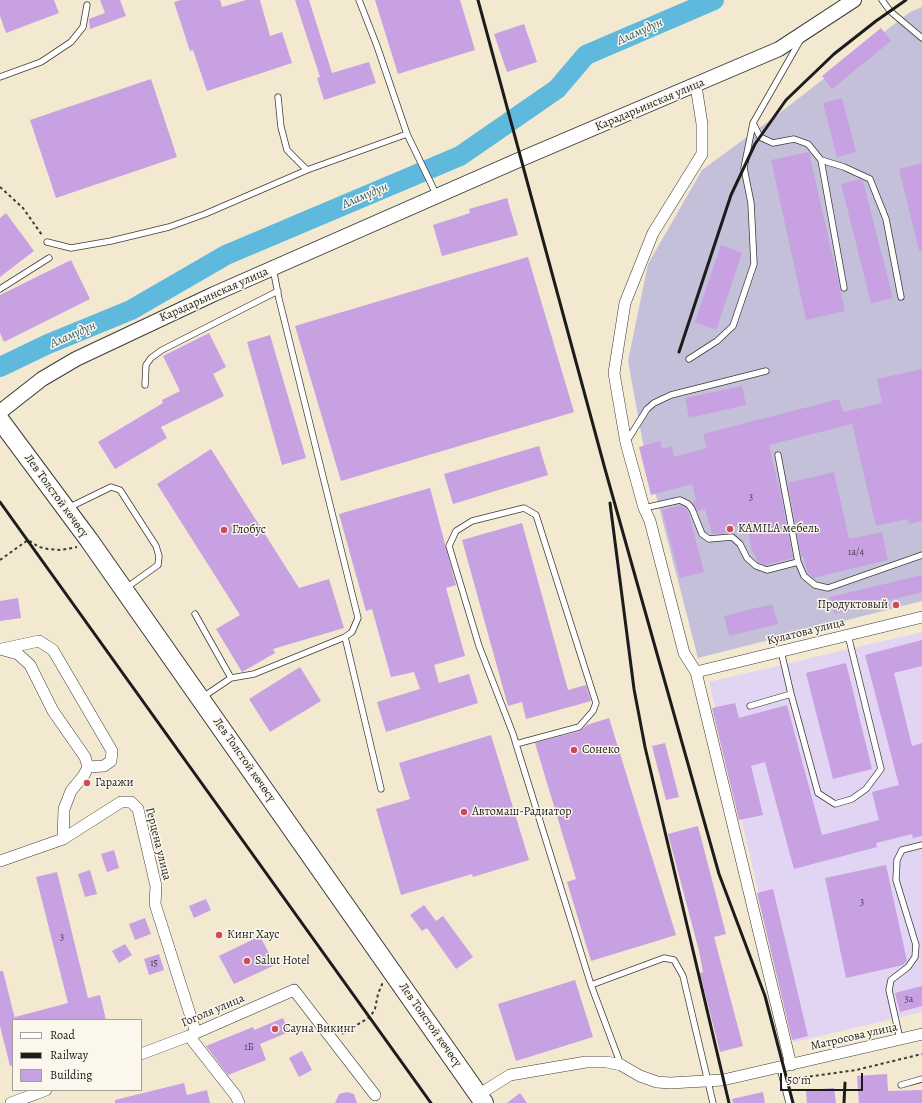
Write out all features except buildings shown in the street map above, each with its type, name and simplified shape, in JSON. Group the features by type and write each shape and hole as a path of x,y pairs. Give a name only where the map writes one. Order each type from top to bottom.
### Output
{"main road":[{"name":"Лев Толстой көчөсү","path":"0,420 66,509 200,698 481,1099"}],"street":[{"name":"Карадарьинская улица","path":"0,412 42,379 76,359 435,191 521,159 696,86 779,49 854,0"},
{"path":"696,86 702,124 702,154 653,233 625,303 614,373 626,443 644,508 650,521 684,653 696,672 791,1065"},
{"name":"Кулатова улица","path":"696,672 922,617"},
{"path":"1,649 39,641 53,650 112,751 111,761 104,766 88,767"},
{"path":"1,649 18,654 30,666 53,711 85,757 88,767 84,776 71,791 64,809 63,839"},
{"name":"Герцена улица","path":"0,861 63,839 121,802 131,802 138,809 156,886 156,904 192,1035"},
{"name":"Гоголя улица","path":"142,1054 192,1035 294,990 375,1095"},
{"name":"Матросова улица","path":"621,1065 640,1076 657,1082 708,1082 780,1068 922,1034"},
{"path":"192,1035 236,1096 239,1103"},
{"path":"481,1099 510,1075 586,1062 607,1062 621,1065"},
{"path":"11,1103 43,1091"}],"lane":[{"path":"359,0 378,46 407,134 435,191"},
{"path":"882,0 890,11 922,38"},
{"path":"0,77 41,62 71,42 83,27 88,5"},
{"path":"689,359 717,341 733,326 754,264 750,203 744,168 753,123 804,33"},
{"path":"278,97 281,127 287,150 307,170"},
{"path":"753,123 760,137 773,143 794,140 808,144 821,160 844,288"},
{"path":"47,242 71,248 111,241 169,226 205,214 307,170 407,134"},
{"path":"821,160 844,167 870,179 886,219 901,297"},
{"path":"0,289 49,258"},
{"path":"200,698 231,678 254,674 345,637 352,632 358,618 273,268"},
{"path":"145,385 146,365 162,350 278,291"},
{"path":"626,443 647,409 654,403 671,395 766,371"},
{"path":"778,455 798,562 804,576 815,586 828,588 922,555"},
{"path":"66,509 111,487 120,490 156,546 159,556 158,565 123,590"},
{"path":"644,508 680,500 688,504 692,509 702,534 709,539 732,537 737,540 747,558 756,566 767,570 798,562"},
{"path":"516,744 579,727 593,711 596,703 539,523 536,515 524,508 472,521 456,531 448,546 479,646 516,744 592,985 621,1065"},
{"path":"195,614 231,678"},
{"path":"781,651 818,793 835,804 852,799 866,788 881,769 848,635"},
{"path":"345,637 381,789"},
{"path":"750,706 791,694"},
{"path":"900,1039 889,990 891,980 908,967 915,957 916,945 896,880 897,860 902,850 922,845"},
{"path":"592,985 664,958 674,960 683,976 713,1103"},
{"path":"780,1068 789,1103"},
{"path":"901,1085 922,1079"}],"path":[{"path":"0,187 23,208 47,242"},
{"path":"0,560 28,540 38,547 48,549 73,549"},
{"path":"343,1034 370,1017 375,1009 381,983 394,973"},
{"path":"786,1080 856,1070 922,1054"}],"shaded area":[{"path":"922,7 922,601 698,658 644,449 628,361 648,264 702,170 777,115 910,12"},
{"path":"922,632 922,1012 794,1042 709,682"}],"waterway":[{"name":"Аламүдүн","path":"0,367 48,344 131,310 226,255 460,156 557,89 586,55 714,0"}],"railway":[{"path":"478,0 605,469 719,874 765,996 793,1103"},
{"path":"679,352 731,195 755,144 786,100 834,54 876,21 906,0"},
{"path":"0,502 431,1103"},
{"path":"610,503 634,689 645,747 729,1103"},
{"path":"844,1103 845,1083"}],"place":[{"name":"KAMILA мебель","path":"730,529"},
{"name":"Глобус","path":"224,530"},
{"name":"Продуктовый","path":"896,605"},
{"name":"Сонеко","path":"574,750"},
{"name":"Гаражи","path":"87,783"},
{"name":"Автомаш-Радиатор","path":"464,812"},
{"name":"Кинг Хаус","path":"219,935"},
{"name":"Salut Hotel","path":"247,961"},
{"name":"Сауна Викинг","path":"275,1029"}]}
